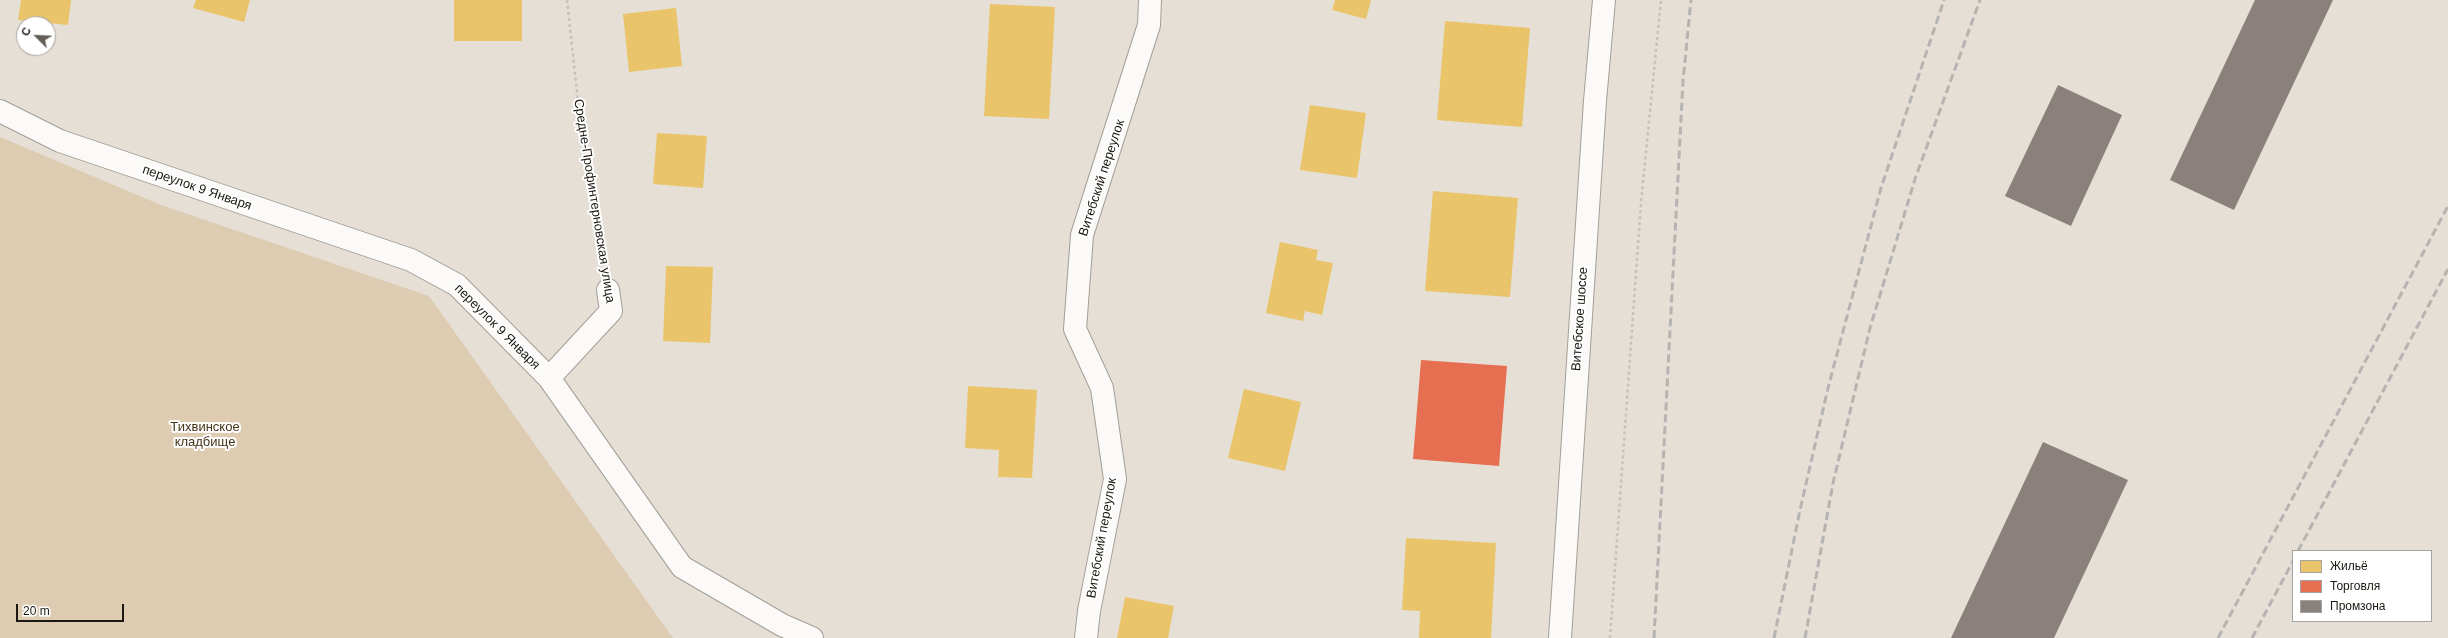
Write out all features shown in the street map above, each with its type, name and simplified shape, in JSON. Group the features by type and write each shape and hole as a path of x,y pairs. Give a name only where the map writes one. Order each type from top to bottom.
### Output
{"street":[{"name":"Витебский переулок","path":"1086,638 1089,612 1115,479 1102,388 1075,329 1082,235 1150,25 1150,0"},
{"name":"Витебское шоссе","path":"1560,638 1594,101 1604,0"},
{"name":"переулок 9 Января","path":"0,111 60,141 410,260 457,285 549,378 682,567 782,625 812,638"},
{"name":"Средне-Профинтерновская улица","path":"549,378 611,311 608,290"}],"path":[{"name":"Средне-Профинтерновская улица","path":"567,0 580,120 608,290"},
{"path":"1610,638 1642,203 1661,0"}],"green space":[{"name":"Тихвинское кладбище","path":"0,137 161,205 429,296 673,638 0,638"}],"building: Жильё":[{"path":"21,0 71,0 68,25 56,24 56,16 19,16"},
{"path":"196,0 250,0 244,22 193,8"},
{"path":"454,0 522,0 522,41 454,41"},
{"path":"1335,0 1371,0 1366,19 1332,10"},
{"path":"990,4 1055,7 1049,119 984,116"},
{"path":"676,8 682,66 629,72 623,14"},
{"path":"1445,21 1530,28 1522,127 1437,120"},
{"path":"1310,105 1366,113 1357,178 1300,170"},
{"path":"657,133 707,136 703,188 653,184"},
{"path":"1433,191 1518,198 1510,297 1425,291"},
{"path":"1280,242 1318,250 1316,260 1333,263 1322,315 1305,311 1303,321 1266,313"},
{"path":"666,266 713,267 710,343 663,341"},
{"path":"968,386 1037,390 1032,478 998,477 999,450 965,448"},
{"path":"1244,389 1301,402 1285,471 1228,458"},
{"path":"1406,538 1496,543 1491,638 1419,638 1420,611 1402,610"},
{"path":"1125,597 1174,606 1168,638 1117,638"}],"building: Торговля":[{"path":"1421,360 1507,366 1499,466 1413,459"}],"building: Промзона":[{"path":"2255,0 2333,0 2234,210 2170,180"},
{"path":"2058,85 2122,115 2071,226 2005,196"},
{"path":"2043,442 2128,480 2054,638 1951,638"}],"railway":[{"path":"1654,638 1683,81 1691,0"},
{"path":"1774,638 1800,510 1828,388 1881,188 1944,0"},
{"path":"1805,638 1833,483 1870,328 1915,179 1980,0"},
{"path":"2218,638 2448,206"},
{"path":"2299,550 2448,269"},
{"path":"2252,638 2292,563"}]}
